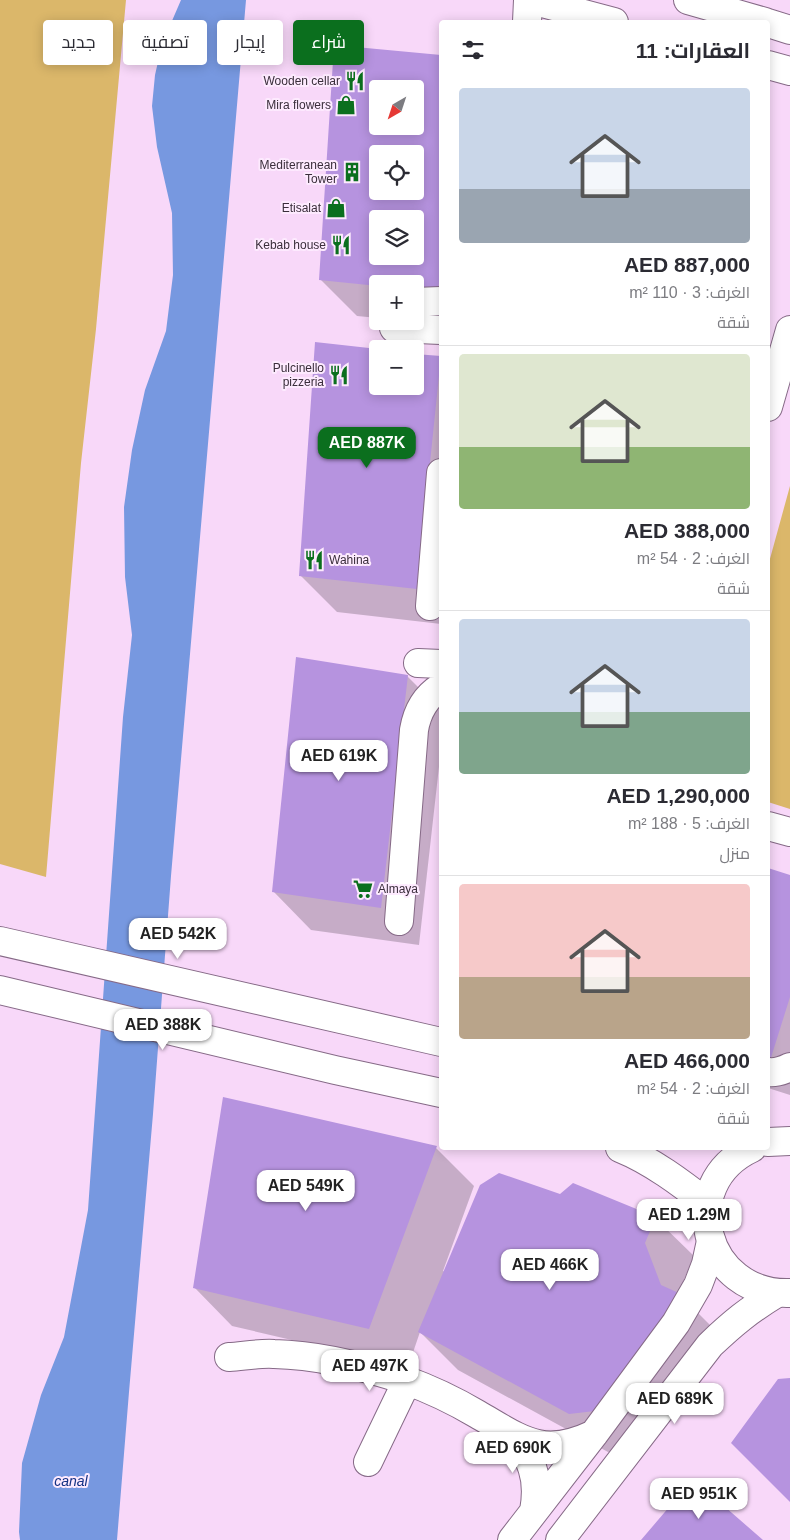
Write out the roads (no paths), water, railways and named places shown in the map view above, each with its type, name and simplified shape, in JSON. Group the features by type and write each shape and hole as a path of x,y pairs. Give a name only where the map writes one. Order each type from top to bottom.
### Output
{"street":[{"path":"527,20 530,0 603,13"},
{"path":"688,0 756,20"},
{"path":"770,24 790,30"},
{"path":"770,66 790,72"},
{"path":"424,302 439,301"},
{"path":"424,329 439,330"},
{"path":"770,400 790,330"},
{"path":"770,408 790,414"},
{"path":"430,606 439,497"},
{"path":"399,921 416,718 428,697 439,689"},
{"path":"770,827 790,832"},
{"path":"0,941 439,1042"},
{"path":"0,990 439,1094"},
{"path":"770,1072 782,1071 790,1067"},
{"path":"770,1142 790,1141"},
{"path":"624,1150 655,1166 708,1204"},
{"path":"747,1150 726,1166 714,1184 708,1204 707,1222 710,1240 720,1261 736,1277 755,1288 783,1293"},
{"path":"512,1540 594,1434 688,1304 706,1264 710,1240"},
{"path":"560,1540 710,1345 730,1325 752,1308 783,1293"},
{"path":"229,1357 274,1354 319,1358 363,1368 407,1381 442,1396 522,1440 536,1444 551,1446 580,1441 594,1434"},
{"path":"368,1462 407,1381"},
{"path":"509,1433 528,1455 533,1468 537,1490 534,1511"}],"water":[{"name":"canal","path":"181,0 246,0 244,20 217,20 217,65 240,65 171,876 117,1540 20,1540 22,1463 41,1395 64,1337 88,1210 123,717 132,635 125,577 124,507 132,450 145,390 166,331 173,275 172,213 157,147 152,106 155,75 157,65 207,65 207,20 172,20"}],"place":[{"name":"Wooden cellar","path":"355,81"},
{"name":"Mira flowers","path":"346,105"},
{"name":"Mediterranean Tower","path":"352,172"},
{"name":"Etisalat","path":"336,208"},
{"name":"Kebab house","path":"341,245"},
{"name":"Pulcinello pizzeria","path":"339,375"},
{"name":"Wahina","path":"314,560"},
{"name":"Almaya","path":"363,889"}]}
